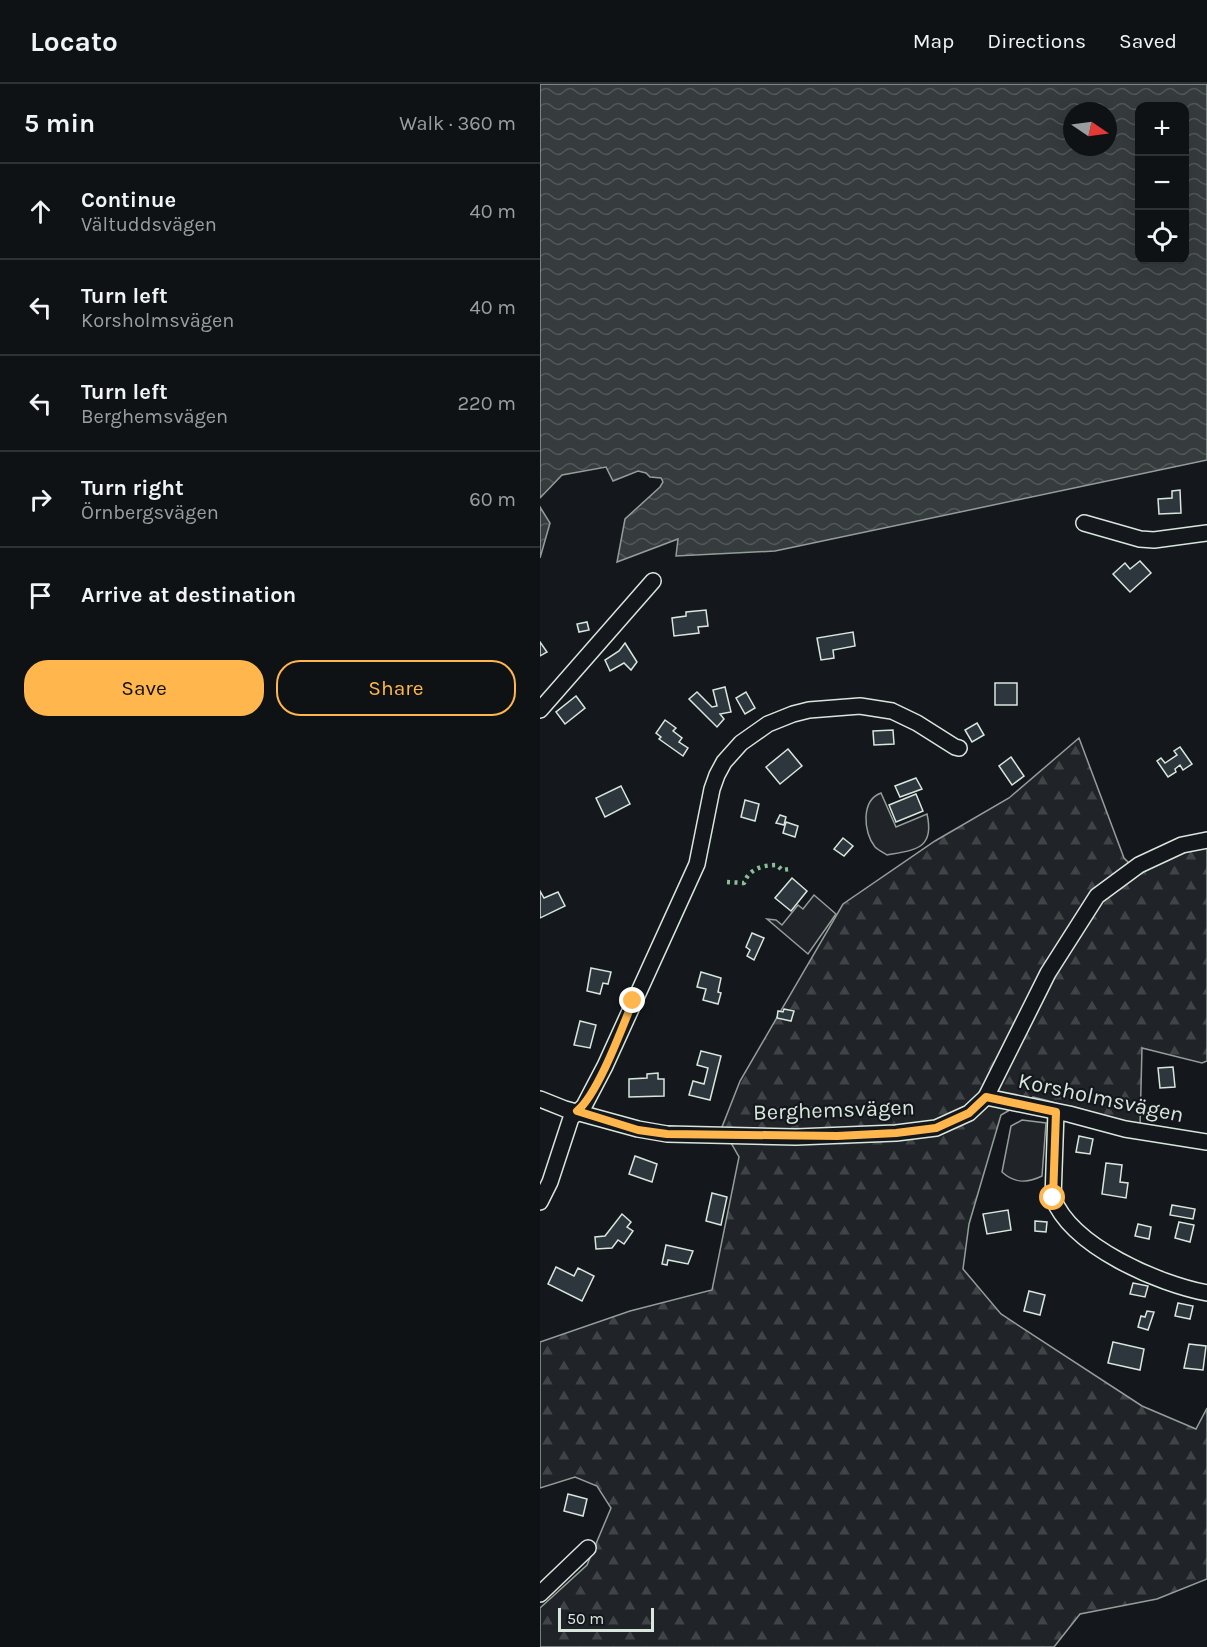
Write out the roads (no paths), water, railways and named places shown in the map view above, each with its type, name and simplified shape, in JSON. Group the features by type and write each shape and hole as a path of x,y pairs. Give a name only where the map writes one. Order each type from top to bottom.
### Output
{"street":[{"path":"1084,523 1147,540 1207,533"},
{"path":"540,710 653,581"},
{"path":"540,1202 550,1182 571,1118 584,1106 605,1066 697,864 717,775 724,762 741,743 768,724 793,714 809,710 860,706 892,711 959,748"},
{"name":"Berghemsvägen","path":"540,1099 638,1130 667,1134 837,1136 936,1128 969,1113 986,1097 1048,973 1097,896 1139,865 1182,845 1207,840"},
{"name":"Korsholmsvägen","path":"986,1097 1125,1129 1207,1142"},
{"path":"1056,1112 1053,1198 1065,1219 1093,1245 1111,1256 1163,1279 1207,1293"},
{"path":"540,1594 588,1548"}],"water":[{"path":"540,84 1207,84 1207,460 775,551 676,556 678,539 617,562 625,519 660,487 663,482 661,478 650,477 638,471 613,481 606,467 562,475 540,498"},
{"path":"540,507 550,523 540,558"}]}
